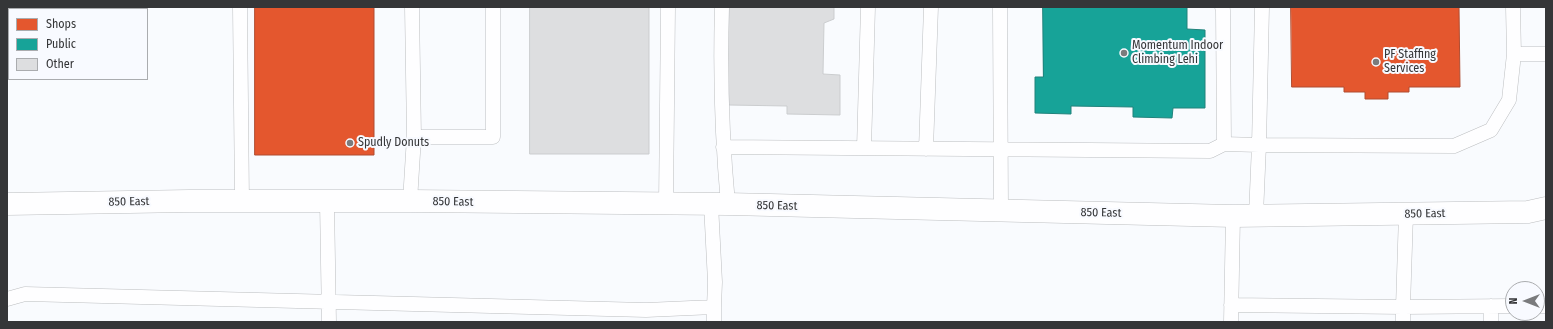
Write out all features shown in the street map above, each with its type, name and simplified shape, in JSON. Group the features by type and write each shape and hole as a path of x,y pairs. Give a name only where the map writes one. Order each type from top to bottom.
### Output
{"main road":[{"name":"850 East","path":"7,204 189,201 410,201 720,204 1233,216 1528,212 1546,208"}],"lane":[{"path":"240,7 242,202"},
{"path":"410,201 414,137 412,7"},
{"path":"414,137 493,137 493,7"},
{"path":"666,204 668,7"},
{"path":"714,322 722,147 722,7"},
{"path":"864,148 868,7"},
{"path":"926,149 931,7"},
{"path":"1000,7 1001,211"},
{"path":"1222,7 1224,144"},
{"path":"1256,215 1262,7"},
{"path":"722,147 1210,151 1224,144 1454,146 1491,130 1509,100 1514,54 1513,7"},
{"path":"1514,54 1546,54"},
{"path":"326,202 329,322"},
{"path":"1403,322 1406,214"},
{"path":"1231,322 1233,216"},
{"path":"7,299 25,294 329,303 646,316 714,307"},
{"path":"1231,305 1403,307 1505,306"},
{"path":"1491,306 1491,322"}],"building: Shops":[{"path":"255,7 374,7 374,155 255,155"},
{"path":"1291,7 1459,7 1460,87 1409,87 1409,92 1388,92 1388,99 1365,99 1365,92 1344,92 1344,87 1292,87"}],"building: Public":[{"name":"Momentum Indoor Climbing Lehi","path":"1043,7 1187,7 1187,29 1205,30 1205,108 1173,108 1172,118 1133,117 1133,107 1071,106 1071,114 1035,113 1035,77 1043,77"}],"building: Other":[{"path":"530,7 649,7 649,154 530,154"},
{"path":"729,7 834,7 834,19 824,23 823,74 840,75 840,115 787,114 787,106 728,105"}],"place":[{"name":"Momentum Indoor Climbing Lehi","path":"1124,53"},
{"name":"PF Staffing Services","path":"1376,62"},
{"name":"Spudly Donuts","path":"350,143"}]}
